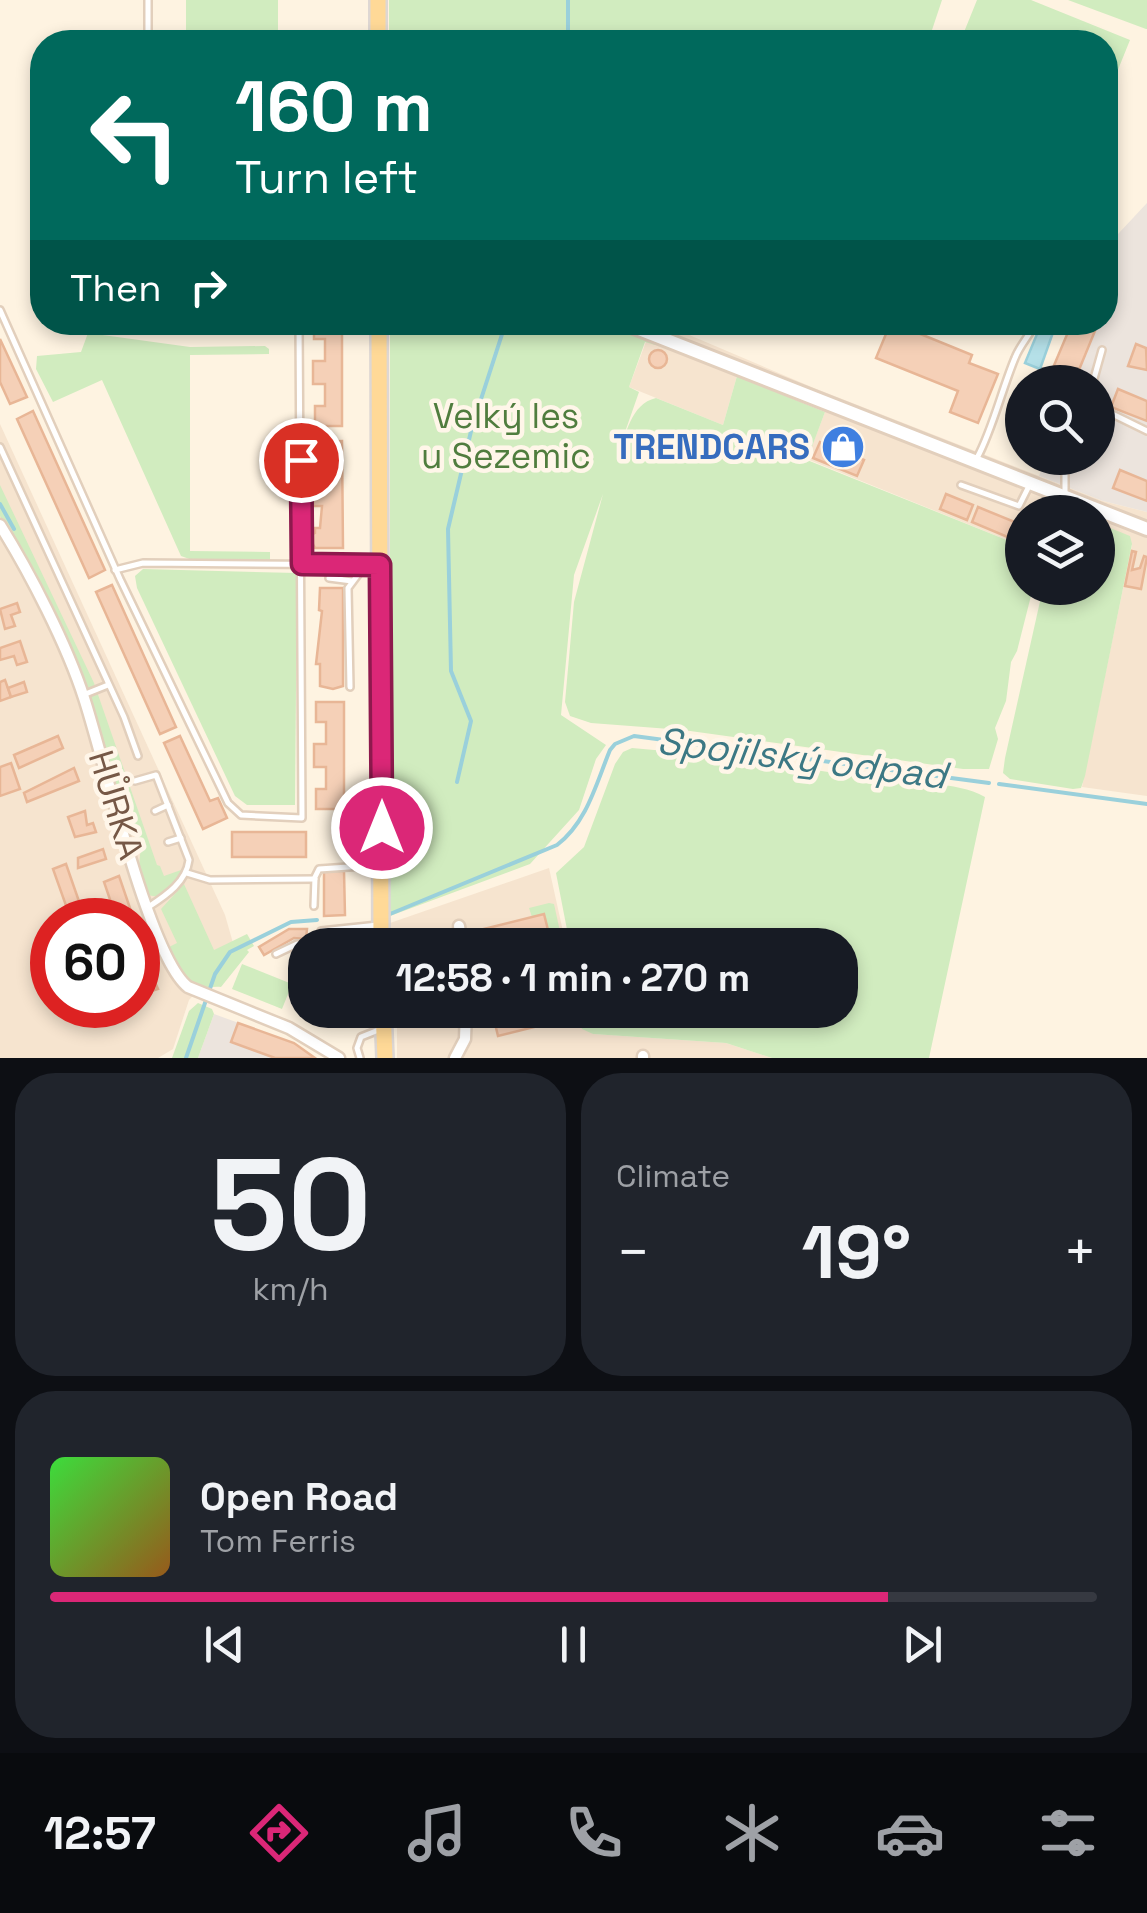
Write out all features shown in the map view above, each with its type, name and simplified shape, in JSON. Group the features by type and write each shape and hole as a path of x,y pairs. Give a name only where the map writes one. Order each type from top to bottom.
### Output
{"main road":[{"path":"378,0 378,30"},
{"path":"379,335 381,925"},
{"path":"384,1029 386,1058"}],"street":[{"path":"654,335 1061,495"},
{"path":"1115,516 1147,529"},
{"name":"HŮRKA","path":"0,525 36,590 84,695 144,898"},
{"name":"HŮRKA","path":"160,945 182,983 300,1034 339,1058"},
{"path":"455,1058 465,1040 465,1028"}],"lane":[{"path":"148,0 148,30"},
{"path":"0,310 116,570 232,809 248,816 302,818 299,335"},
{"path":"975,461 985,445 990,421 1017,352 1028,335"},
{"path":"1098,365 1102,350"},
{"path":"1115,415 1147,431"},
{"path":"0,447 138,756"},
{"path":"1026,495 1030,483"},
{"path":"961,485 1005,502"},
{"path":"116,570 143,563 380,565"},
{"path":"350,687 348,588 362,564"},
{"path":"329,578 352,581"},
{"path":"84,695 109,685"},
{"path":"135,782 156,775 189,860 187,873 160,898"},
{"path":"155,811 168,806"},
{"path":"168,842 181,838"},
{"path":"314,906 316,873 323,868 381,865"},
{"path":"187,873 206,880 315,879"},
{"path":"351,928 381,925"},
{"path":"276,954 288,948"},
{"path":"360,1058 356,1048 361,1038 384,1029"}],"shaded area":[{"path":"1147,203 1147,512 1115,504 1115,495 1088,495 1039,476 1115,475 1115,365 1081,365 1092,335 1118,335 1118,234"},
{"path":"648,335 689,335 1005,463 1005,475 1037,475 1088,495 1005,495 1005,539 807,459 825,412 737,376 723,425 629,387"},
{"path":"0,424 225,915 235,950 189,1000 173,1049 158,1058 0,1058"},
{"path":"1115,504 1147,512 1147,796 1082,787 1132,545 1115,534"},
{"path":"549,868 562,928 391,928 390,923"},
{"path":"214,1014 294,1043 315,1058 198,1058"},
{"path":"397,1028 586,1028 593,1034 726,1043 772,1058 397,1058"}],"green space":[{"path":"186,0 278,0 278,30 186,30"},
{"path":"389,0 942,0 932,30 389,30"},
{"path":"977,0 1031,0 1105,30 965,30"},
{"path":"1068,0 1147,0 1147,29 1146,29"},
{"path":"1118,35 1130,40 1118,70"},
{"path":"87,335 190,347 269,349 269,354 190,355 190,551 270,552 270,561 195,561 181,556 102,380 53,402 36,369 37,356 81,352"},
{"name":"Velký les u Sezemic","path":"390,335 659,335 655,345 645,342 629,387 639,392 617,455 635,413 656,398 723,425 737,376 825,412 807,460 1005,539 1005,605 1029,605 1011,662 1006,701 995,728 998,739 989,769 963,769 683,730 591,723 570,716 565,702 574,602 603,494 574,575 561,715 606,745 596,759 579,810 530,864 390,916"},
{"path":"0,485 94,683 157,865 164,876 181,870 180,876 159,897 147,895 139,868 141,843 135,829 126,828 73,651 0,516"},
{"path":"1115,530 1130,536 1132,544 1081,788 1010,779 1003,773 1039,605 1115,605"},
{"path":"143,569 297,573 295,805 247,805 235,796 137,588 135,576"},
{"path":"632,748 694,754 878,780 947,785 985,797 929,1058 772,1058 726,1043 593,1034 582,1029 858,1028 858,928 567,928 556,873 584,847 623,752"},
{"path":"184,884 214,950 247,934 254,946 221,987 203,987 191,981 169,947 177,943 161,909"},
{"path":"554,904 559,928 548,928 544,914 532,917 529,908"},
{"path":"242,964 288,982 282,1009 232,989"},
{"path":"198,1003 214,1014 198,1058 172,1058 189,1011"}],"water":[{"path":"1037,335 1052,335 1041,365 1025,363"}],"building":[{"path":"314,335 342,335 342,426 315,426 315,406 325,406 325,384 313,384 313,361 325,361 325,339 314,339"},
{"path":"886,335 923,335 972,355 969,363 998,374 978,423 950,412 958,391 876,358"},
{"path":"1067,335 1093,335 1081,365 1054,365"},
{"path":"0,339 27,397 10,404 0,382"},
{"path":"1136,344 1146,348 1147,370 1128,366"},
{"path":"658,350 667,359 658,368 649,359"},
{"path":"1118,389 1147,401 1147,421 1115,409"},
{"path":"33,411 105,570 89,578 17,419"},
{"path":"836,439 848,442 853,446 850,454 864,460 857,476 813,458 820,442 833,447"},
{"path":"342,441 343,548 315,548 308,536 320,528 322,506 313,506 313,483 325,483 325,466 315,461 315,442"},
{"path":"1120,470 1147,481 1147,501 1113,488"},
{"path":"946,494 973,505 967,520 940,509"},
{"path":"978,507 1005,518 1005,536 972,522"},
{"path":"1132,551 1136,552 1132,570 1140,568 1144,556 1147,557 1141,589 1125,586"},
{"path":"112,585 176,727 160,734 96,592"},
{"path":"320,588 343,588 343,686 333,689 320,686 320,664 316,664 322,611"},
{"path":"17,603 20,612 11,615 15,626 5,629 0,609"},
{"path":"20,641 27,662 17,665 14,656 0,660 0,648"},
{"path":"5,680 11,697 0,701 0,682"},
{"path":"24,682 27,692 11,697 8,688"},
{"path":"316,702 344,702 344,809 316,809 316,789 326,789 326,767 314,767 314,744 326,744 326,722 316,722"},
{"path":"58,736 63,748 19,768 14,755"},
{"path":"180,736 210,801 218,798 227,818 203,829 164,743"},
{"path":"11,763 20,789 0,796 0,767"},
{"path":"74,768 79,781 27,802 24,793"},
{"path":"349,808 354,808 354,822 338,824 337,813 349,813"},
{"path":"85,811 87,825 93,823 96,832 75,837 68,817"},
{"path":"232,832 306,832 306,857 232,857"},
{"path":"103,849 106,859 78,868 78,858"},
{"path":"66,864 78,898 63,898 53,869"},
{"path":"324,871 344,871 345,915 324,916"},
{"path":"119,876 127,898 109,898 104,882"},
{"path":"544,914 548,928 488,928"},
{"path":"288,930 288,941 264,955 259,947"},
{"path":"238,1023 294,1043 315,1058 275,1058 231,1042"},
{"path":"496,1028 530,1028 498,1036"}],"waterway":[{"path":"568,0 568,30"},
{"path":"457,782 471,721 451,671 448,529 472,427 502,335"},
{"path":"0,504 14,529"},
{"name":"Spojilský odpad","path":"390,914 557,845 583,814 610,750 634,736 989,783"},
{"name":"Spojilský odpad","path":"999,784 1147,804"},
{"name":"Spojilský odpad","path":"186,1058 215,974 230,952 291,922 317,920"}],"place":[{"name":"TRENDCARS","path":"843,447"}],"route":[{"path":"301,460 302,564 380,565 382,828"}]}
